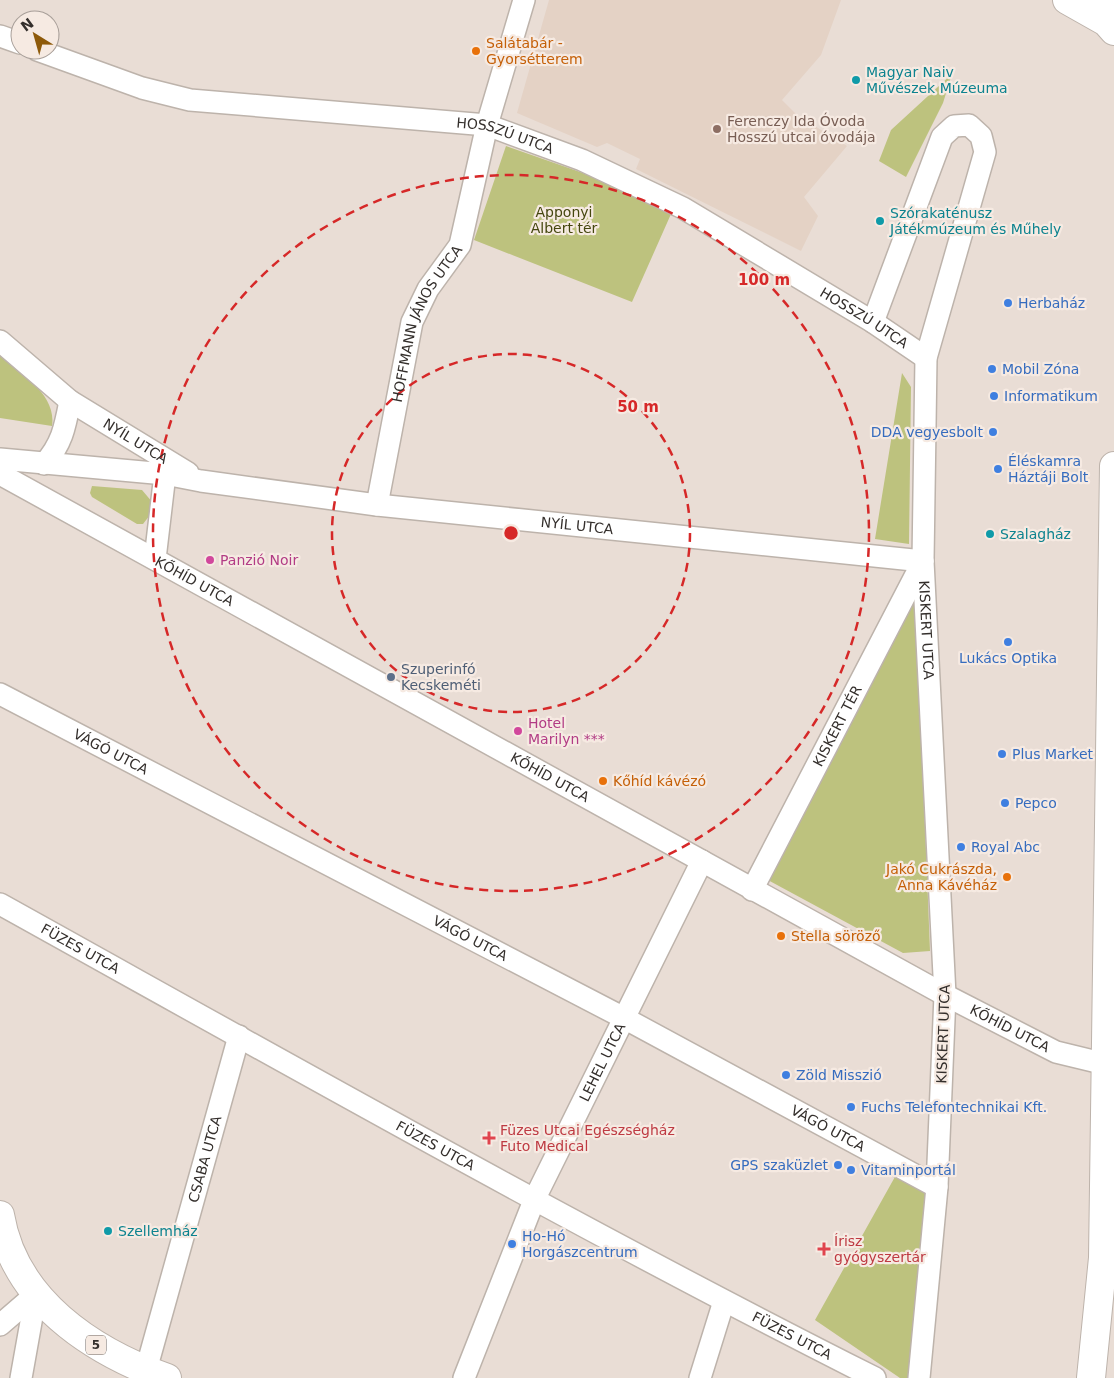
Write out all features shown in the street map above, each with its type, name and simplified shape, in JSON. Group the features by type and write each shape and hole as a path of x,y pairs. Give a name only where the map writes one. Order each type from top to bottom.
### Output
{"street":[{"name":"HOFFMANN JÁNOS UTCA","path":"377,505 412,322 428,289 460,245 487,125 524,0"},
{"path":"1067,0 1106,22 1114,31"},
{"path":"1107,0 1114,3"},
{"name":"HOSSZÚ UTCA","path":"60,58 142,88 190,100 487,125 582,160 683,208 873,322 926,358"},
{"name":"KISKERT UTCA","path":"873,322 942,137 954,126 969,125 981,136 985,152 926,358 923,561 945,995 937,1187 919,1378"},
{"name":"NYÍL UTCA","path":"0,341 70,401 201,481"},
{"path":"44,464 57,450 64,432 70,401"},
{"name":"NYÍL UTCA","path":"0,459 164,474 201,481 377,505 923,561"},
{"path":"1091,1378 1103,1258 1110,1065 1114,466"},
{"name":"KŐHÍD UTCA","path":"0,474 945,995 1056,1052 1110,1065"},
{"name":"NYÍL UTCA","path":"155,559 164,474"},
{"name":"KISKERT TÉR","path":"752,890 923,561"},
{"name":"VÁGÓ UTCA","path":"0,694 624,1018 937,1187"},
{"name":"LEHEL UTCA","path":"464,1378 535,1198 702,861"},
{"name":"FÜZES UTCA","path":"0,904 724,1301 875,1378"},
{"name":"CSABA UTCA","path":"157,1374 239,1036"},
{"name":"5","path":"0,1215 4,1236 17,1268 36,1294 77,1332 105,1351 157,1374"},
{"path":"0,1325 36,1294"},
{"path":"21,1378 36,1294"},
{"path":"700,1378 724,1301"}],"shaded area":[{"name":"Ferenczy Ida Óvoda Hosszú utcai óvodája","path":"549,0 841,0 821,55 782,100 797,115 847,146 804,197 818,216 801,251 636,169 640,159 607,143 597,147 517,113"}],"green space":[{"path":"952,74 943,103 906,177 879,161 891,130"},
{"name":"Apponyi Albert tér","path":"506,146 583,173 671,214 632,302 474,240"},
{"path":"0,355 27,377 43,395 49,404 52,426 0,418"},
{"path":"902,373 911,387 909,544 875,539"},
{"path":"92,486 142,490 153,503 150,515 143,524 137,524 92,497 90,493"},
{"path":"916,597 930,951 903,953 766,879"},
{"path":"896,1175 926,1192 911,1378 900,1378 815,1320"}],"place":[{"name":"Salátabár - Gyorsétterem","path":"476,51"},
{"name":"Magyar Naiv Művészek Múzeuma","path":"856,80"},
{"name":"Ferenczy Ida Óvoda Hosszú utcai óvodája","path":"717,129"},
{"name":"Szórakaténusz Játékmúzeum és Műhely","path":"880,221"},
{"name":"Herbaház","path":"1008,303"},
{"name":"Mobil Zóna","path":"992,369"},
{"name":"Informatikum","path":"994,396"},
{"name":"DDA vegyesbolt","path":"993,432"},
{"name":"Éléskamra Háztáji Bolt","path":"998,469"},
{"name":"Szalagház","path":"990,534"},
{"name":"Panzió Noir","path":"210,560"},
{"name":"Lukács Optika","path":"1008,642"},
{"name":"Szuperinfó Kecskeméti","path":"391,677"},
{"name":"Hotel Marilyn ***","path":"518,731"},
{"name":"Plus Market","path":"1002,754"},
{"name":"Kőhíd kávézó","path":"603,781"},
{"name":"Pepco","path":"1005,803"},
{"name":"Royal Abc","path":"961,847"},
{"name":"Jakó Cukrászda, Anna Kávéház","path":"1007,877"},
{"name":"Stella söröző","path":"781,936"},
{"name":"Zöld Misszió","path":"786,1075"},
{"name":"Fuchs Telefontechnikai Kft.","path":"851,1107"},
{"name":"Füzes Utcai Egészségház Futo Medical","path":"489,1138"},
{"name":"GPS szaküzlet","path":"838,1165"},
{"name":"Vitaminportál","path":"851,1170"},
{"name":"Szellemház","path":"108,1231"},
{"name":"Ho-Hó Horgászcentrum","path":"512,1244"},
{"name":"Írisz gyógyszertár","path":"824,1249"}]}
